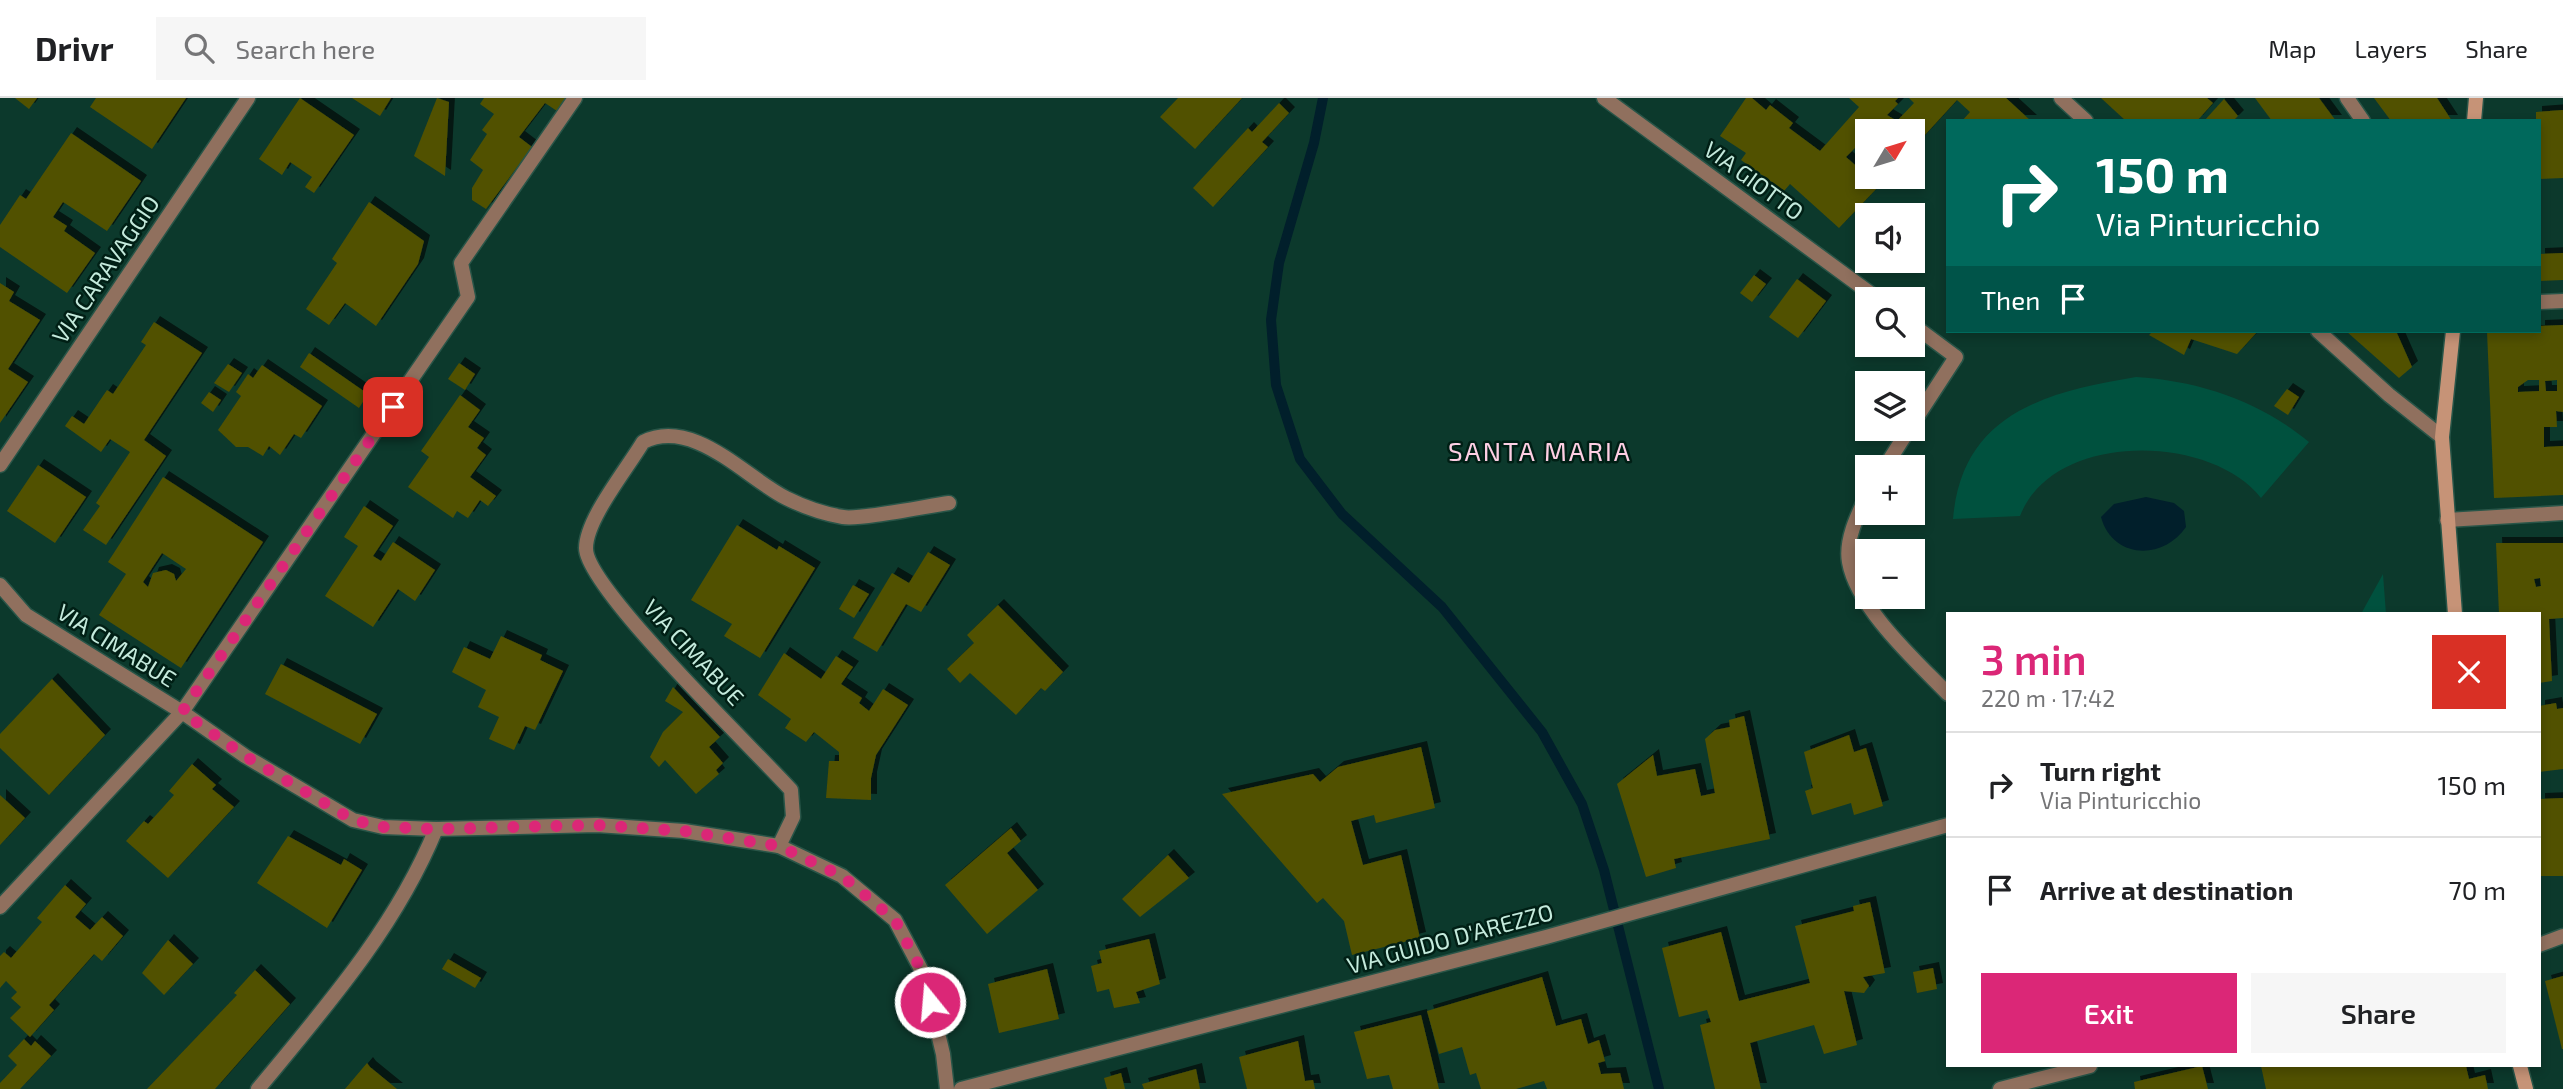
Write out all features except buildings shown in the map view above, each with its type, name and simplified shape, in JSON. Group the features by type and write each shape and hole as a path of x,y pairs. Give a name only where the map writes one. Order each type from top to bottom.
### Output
{"street":[{"name":"VIA CARAVAGGIO","path":"0,465 247,98"},
{"path":"0,908 182,712 468,297 461,262 575,98"},
{"name":"VIA GIOTTO","path":"1604,98 1862,287"},
{"path":"2061,98 2084,119"},
{"path":"2347,98 2362,119"},
{"path":"2474,119 2476,98"},
{"path":"2541,302 2563,301"},
{"path":"2320,333 2389,395 2442,437"},
{"path":"2453,333 2442,437 2455,612"},
{"path":"1925,334 1956,357 1925,405"},
{"name":"VIA CIMABUE","path":"779,846 793,817 792,790 677,672 615,601 585,552 587,532 643,442 657,435 684,437 717,453 787,499 845,518 949,503"},
{"path":"2447,520 2563,513"},
{"path":"1855,522 1848,560 1860,590 1887,628 1946,692"},
{"name":"VIA CIMABUE","path":"0,585 26,615 182,712 245,756 353,820 383,827 436,829 597,825 684,831 779,846 842,876 895,920 924,975 943,1054 947,1089"},
{"name":"VIA GUIDO D'AREZZO","path":"961,1089 1546,937 1946,826"},
{"path":"258,1089 348,981 420,870 436,829"},
{"path":"2541,944 2563,936"},
{"path":"2000,1089 2087,1067"},
{"path":"2520,1067 2526,1089"}],"green space":[{"path":"2136,377 2183,383 2228,396 2270,415 2309,442 2261,498 2237,477 2206,461 2171,453 2134,451 2097,456 2064,468 2038,488 2020,516 1953,519 1960,483 1973,454 1991,431 2014,414 2041,401 2071,391"},
{"path":"2383,574 2386,612 2362,612"}],"water":[{"path":"2146,497 2174,503 2184,511 2186,527 2165,546 2139,551 2116,541 2107,531 2101,517 2114,504"}],"waterway":[{"path":"1323,98 1314,143 1279,263 1271,320 1276,385 1300,459 1342,514 1442,607 1542,732 1582,804 1604,870 1659,1089"}],"district":[{"name":"SANTA MARIA","path":"1540,450"}],"route":[{"path":"393,407 182,712 245,756 353,820 383,827 436,829 597,825 684,831 779,846 842,876 895,920 924,975 930,1002"}]}
